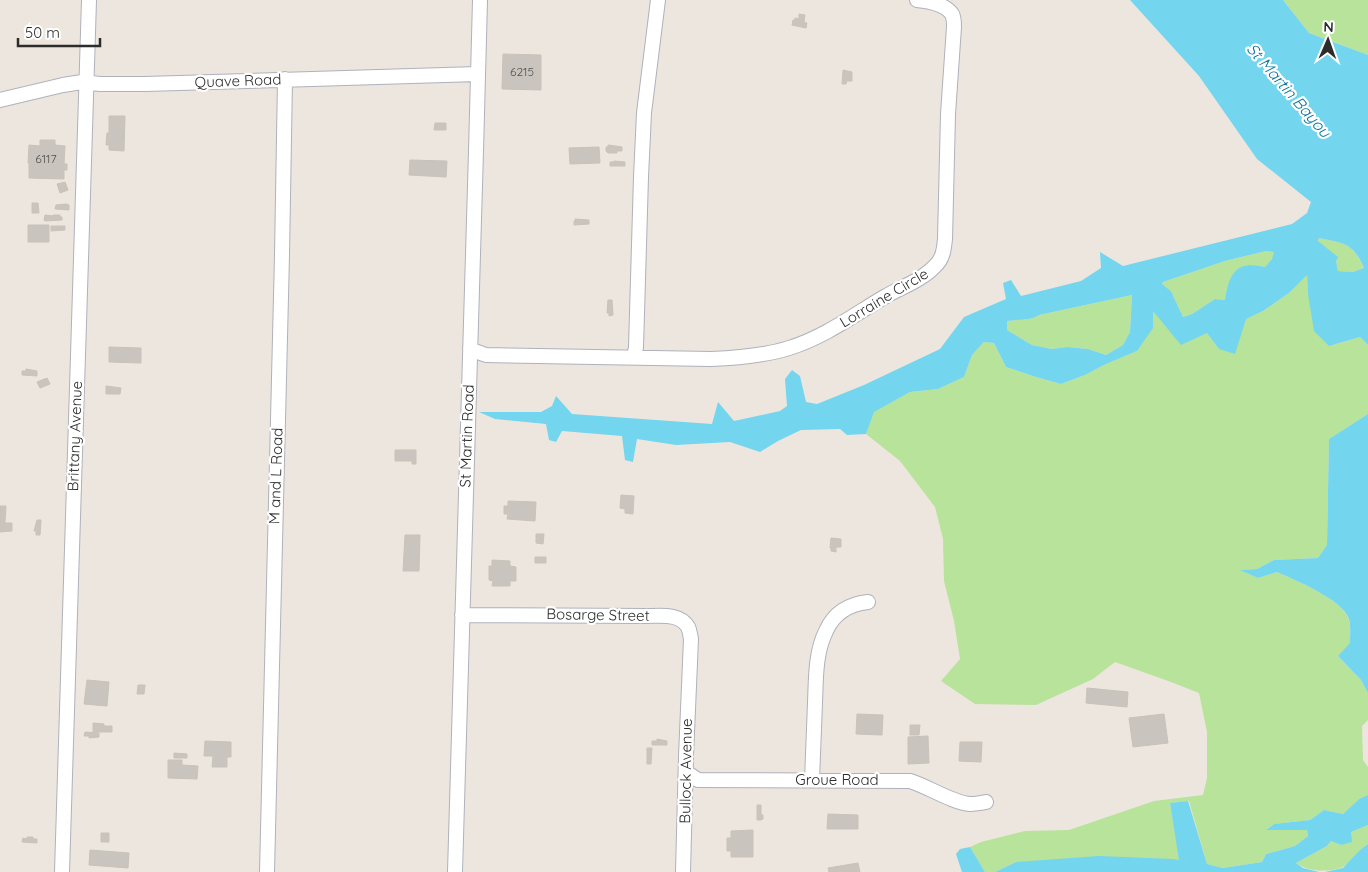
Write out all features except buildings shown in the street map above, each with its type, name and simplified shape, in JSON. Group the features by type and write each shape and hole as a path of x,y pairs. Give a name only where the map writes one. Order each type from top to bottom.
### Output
{"street":[{"name":"Brittany Avenue","path":"62,872 89,0"},
{"name":"St Martin Road","path":"455,872 480,0"},
{"path":"634,357 636,347 644,113 658,0"},
{"name":"Lorraine Circle","path":"470,348 486,355 711,359 744,358 770,354 791,348 818,336 934,268 943,253 945,239 948,114 954,27 953,16 950,12 941,6 917,0"},
{"name":"Quave Road","path":"0,100 63,85 86,82 100,84 145,84 478,74"},
{"name":"M and L Road","path":"266,872 285,80"},
{"path":"812,780 817,670 820,650 826,631 835,618 847,607 855,603 868,602"},
{"name":"Bosarge Street","path":"462,615 677,618 689,628 691,639 690,669"},
{"name":"Bullock Avenue","path":"684,872 690,669"},
{"name":"Groue Road","path":"686,772 698,780 910,781 960,802 971,804 986,802"}],"green space":[{"path":"1283,0 1368,0 1368,55 1309,33"},
{"path":"1319,238 1342,243 1347,246 1356,253 1364,268 1353,272 1338,271 1336,261 1318,241"},
{"path":"1266,251 1275,252 1272,259 1265,267 1246,265 1227,288 1225,300 1215,299 1192,314 1183,317 1171,291 1162,284 1163,282 1225,261"},
{"path":"1307,274 1308,294 1329,346 1360,337 1368,345 1368,414 1329,439 1327,545 1318,558 1274,560 1257,569 1241,570 1258,578 1277,572 1318,591 1345,612 1350,622 1350,644 1338,656 1361,680 1368,693 1368,720 1362,726 1363,760 1368,767 1368,795 1359,799 1343,814 1324,810 1310,820 1274,824 1267,829 1307,830 1308,836 1295,846 1266,854 1262,862 1223,868 1207,864 1189,801 1170,803 1180,860 1016,862 995,872 985,872 970,847 981,842 1025,831 1069,830 1154,801 1203,795 1207,778 1207,732 1199,693 1115,662 1093,679 1036,705 975,704 941,681 960,659 954,621 944,581 943,539 935,507 900,461 866,434 873,412 910,392 938,389 964,377 972,355 984,342 994,343 1006,367 1061,384 1137,351 1152,310 1207,333 1219,349 1245,319 1263,311 1289,293"},
{"path":"1132,295 1130,332 1123,345 1106,355 1088,349 1067,347 1052,349 1032,345 1007,330 1007,321 1024,320"},
{"path":"1368,825 1368,844 1341,868 1317,870 1306,868 1296,863 1327,846 1331,841 1341,845 1351,832"}],"water":[{"name":"St Martin Bayou","path":"1130,0 1283,0 1309,33 1368,55 1368,345 1360,337 1329,346 1314,331 1307,275 1289,293 1263,311 1246,319 1235,354 1219,349 1207,333 1181,345 1153,311 1153,328 1137,351 1061,384 1006,367 994,343 984,342 972,355 964,377 938,389 910,392 874,412 866,434 847,435 840,429 801,430 760,452 730,442 676,445 637,439 633,462 625,460 622,436 562,431 556,442 549,440 546,424 495,419 479,412 541,412 552,406 556,396 572,414 712,424 718,402 734,421 780,411 787,406 785,379 792,370 800,376 806,402 817,404 864,385 940,349 964,317 1006,299 1003,283 1011,280 1021,296 1081,281 1101,268 1100,252 1123,266 1292,224 1307,213 1311,202 1257,159 1199,76","holes":["1319,238 1335,241 1352,249 1364,268 1353,272 1338,271 1336,261 1338,257 1318,241","1266,251 1274,252 1272,259 1265,267 1249,265 1238,269 1231,278 1225,300 1215,299 1192,314 1183,317 1171,291 1162,284 1163,282 1225,261","1132,295 1130,332 1123,345 1106,355 1088,349 1067,347 1052,349 1032,345 1007,330 1007,321 1028,319"]},
{"path":"1368,414 1368,693 1361,680 1338,656 1350,643 1350,625 1345,612 1337,604 1317,591 1277,572 1258,578 1240,570 1257,569 1274,560 1318,558 1327,545 1329,439"},
{"path":"1368,795 1368,825 1351,832 1352,842 1341,845 1331,841 1327,846 1296,863 1303,868 1319,872 995,872 1016,862 1099,856 1179,860 1170,803 1188,801 1207,864 1223,868 1262,862 1266,854 1295,846 1308,836 1307,830 1266,830 1274,824 1310,820 1324,810 1343,814 1359,799"},
{"path":"1368,844 1368,872 1325,872 1343,868"},
{"path":"970,847 985,872 962,872 956,854 960,849"}]}
